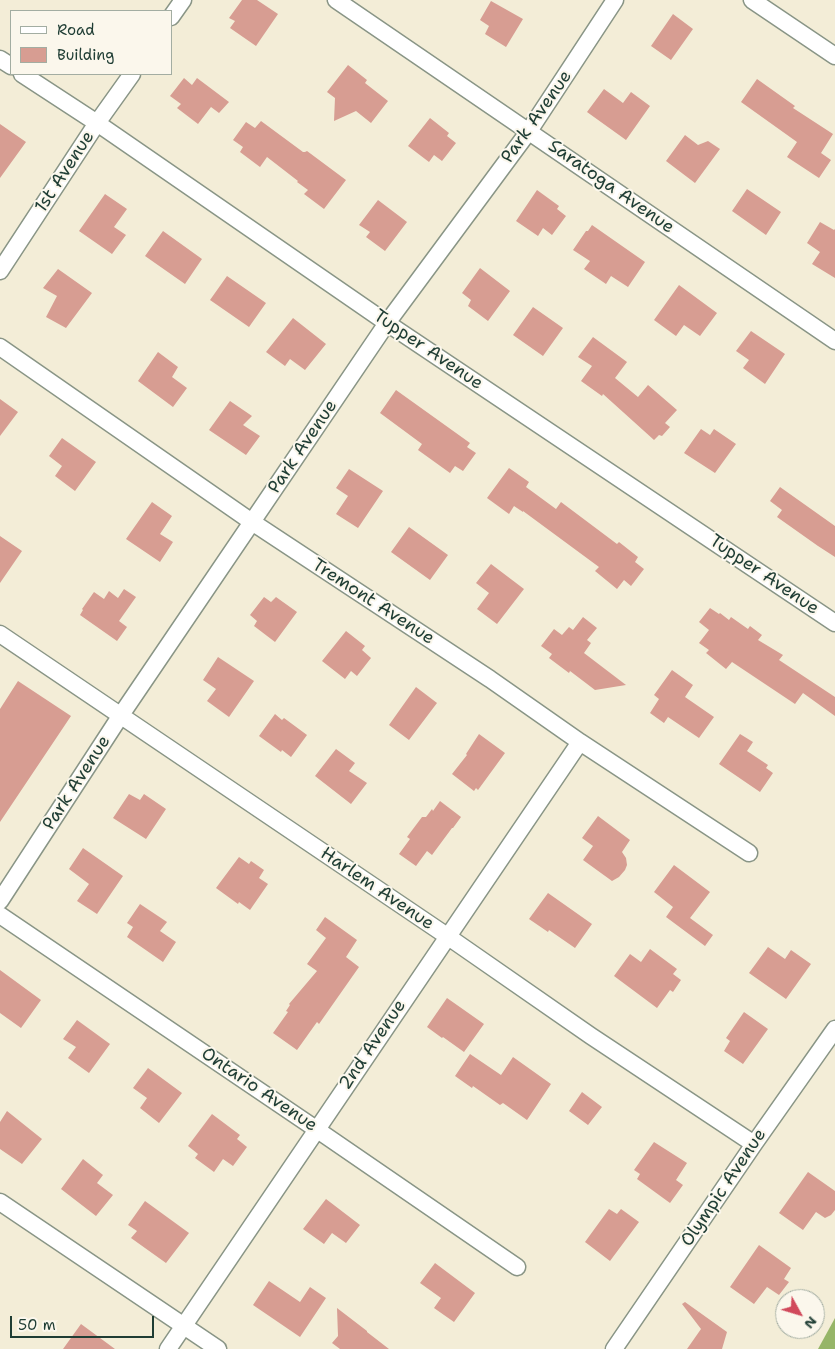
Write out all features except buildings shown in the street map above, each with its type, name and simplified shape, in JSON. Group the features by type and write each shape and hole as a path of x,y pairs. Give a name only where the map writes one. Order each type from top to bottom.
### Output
{"street":[{"path":"172,16 183,0"},
{"name":"Saratoga Avenue","path":"336,0 835,341"},
{"name":"Park Avenue","path":"0,901 121,715 387,323 529,131 615,0"},
{"path":"752,0 835,56"},
{"name":"Tupper Avenue","path":"24,75 97,123 387,323 835,623"},
{"name":"1st Avenue","path":"0,271 97,123 131,75"},
{"name":"Tremont Avenue","path":"0,347 252,522 490,679 580,742 750,853"},
{"name":"Harlem Avenue","path":"0,634 447,936 583,1031 754,1144"},
{"name":"2nd Avenue","path":"168,1349 580,742"},
{"name":"Ontario Avenue","path":"0,915 517,1267"},
{"name":"Olympic Avenue","path":"614,1349 835,1029"},
{"path":"0,1202 218,1349"}],"green space":[{"path":"835,1318 835,1349 818,1349"}]}
